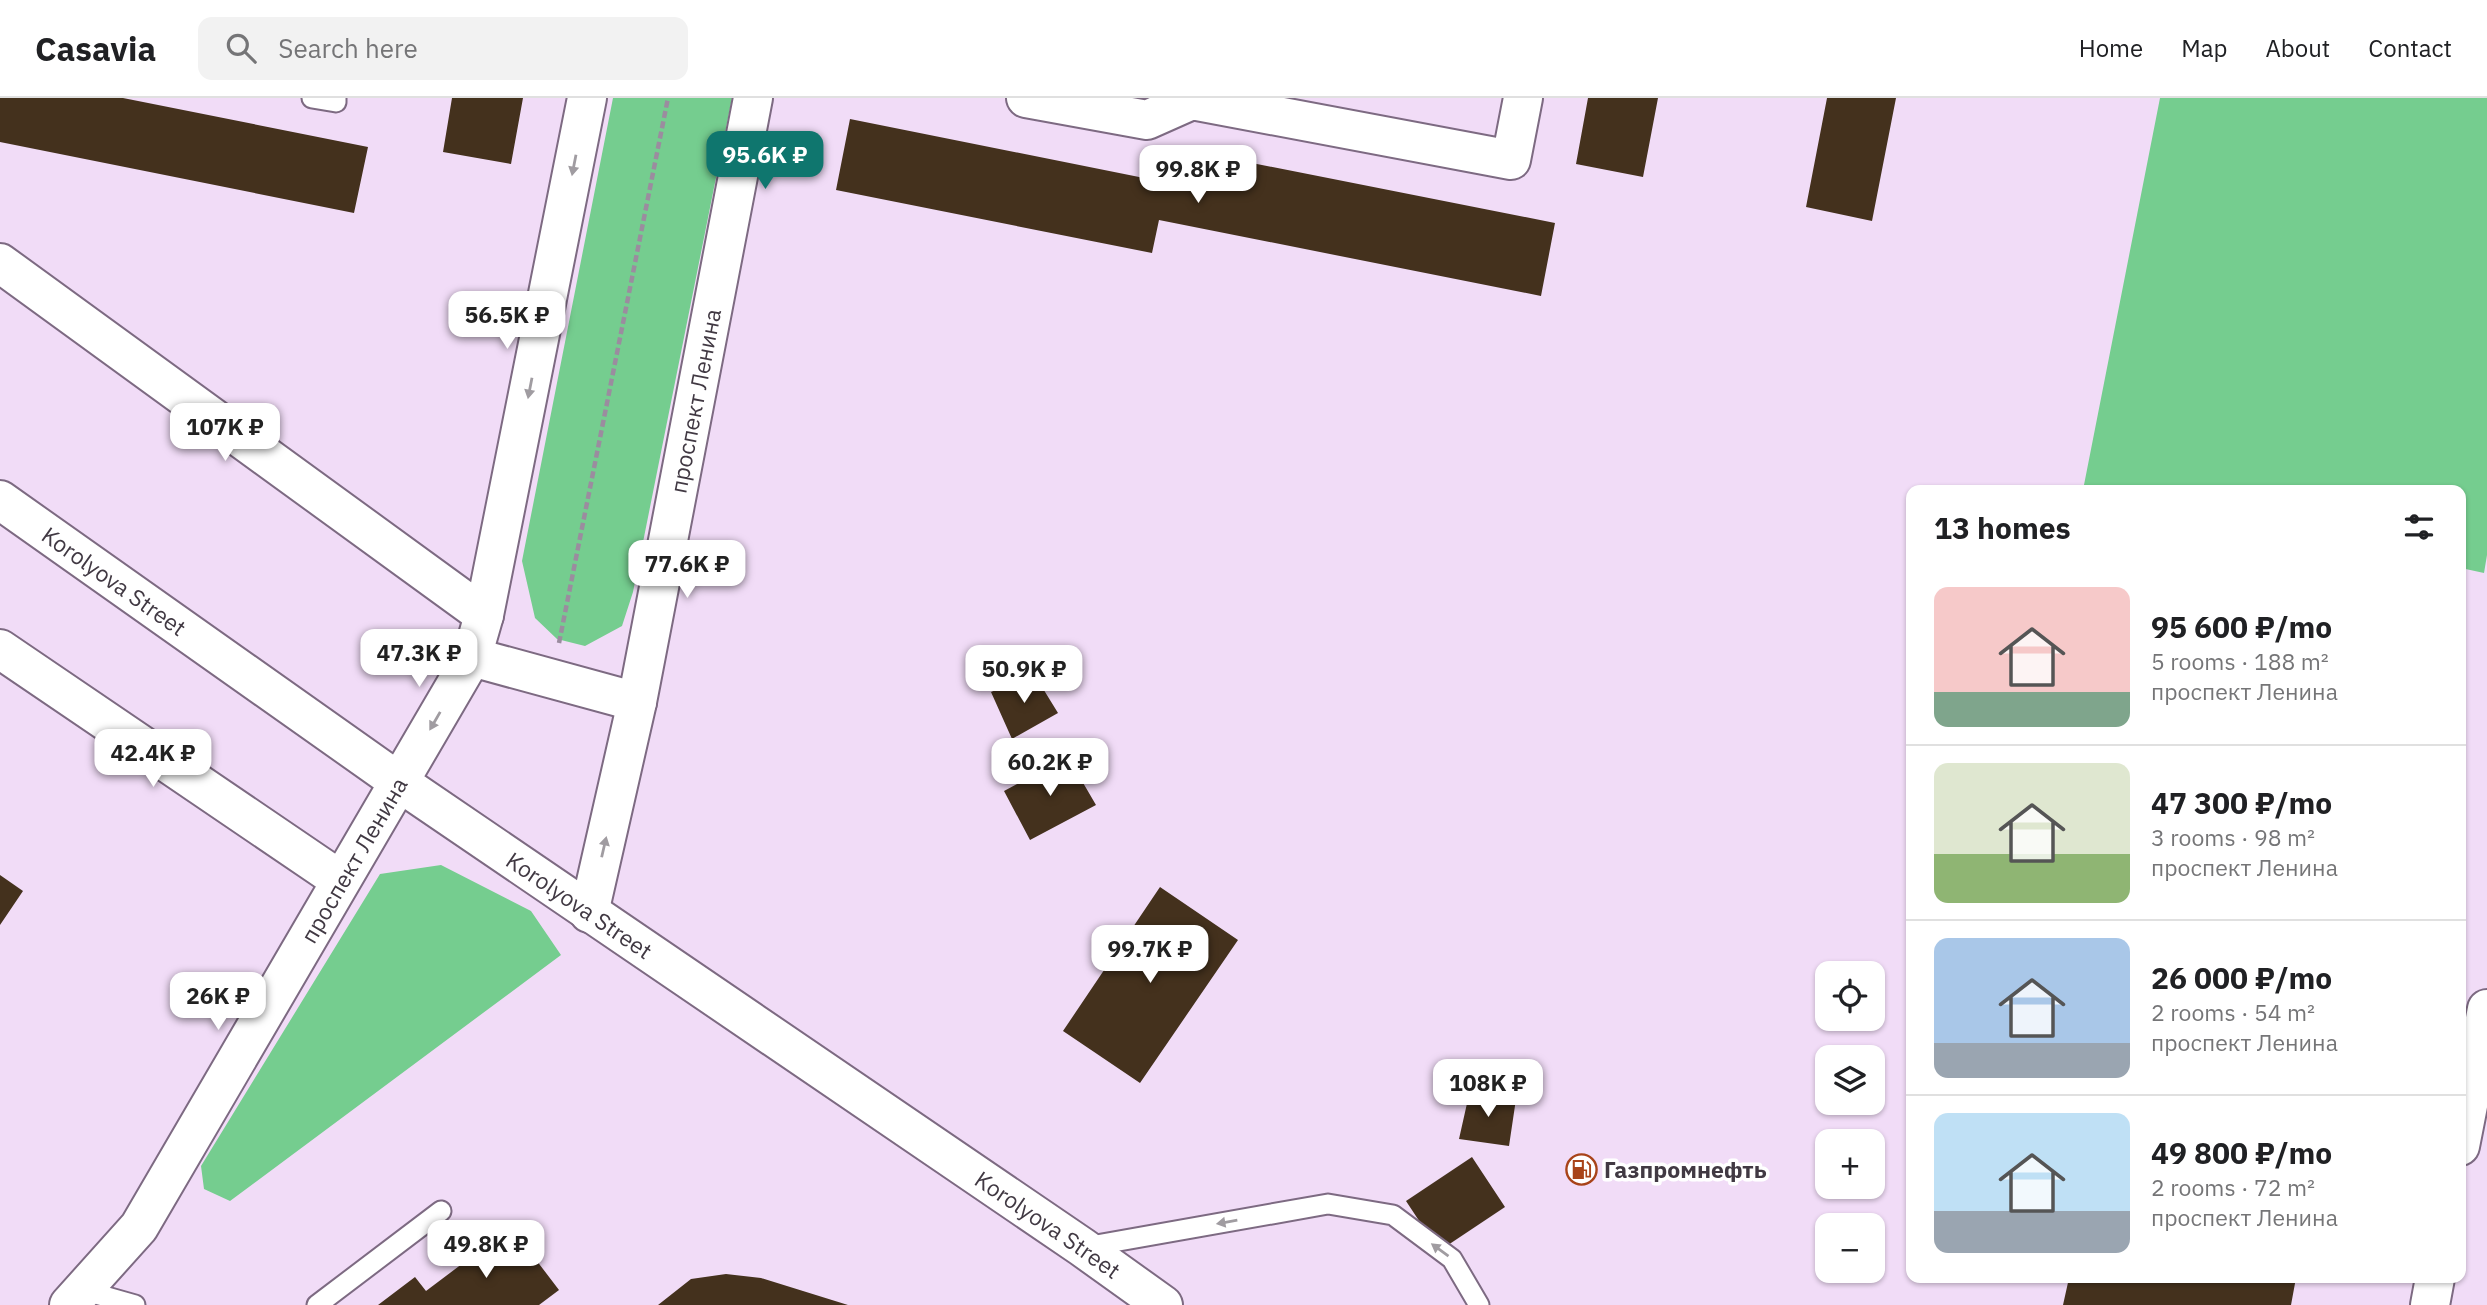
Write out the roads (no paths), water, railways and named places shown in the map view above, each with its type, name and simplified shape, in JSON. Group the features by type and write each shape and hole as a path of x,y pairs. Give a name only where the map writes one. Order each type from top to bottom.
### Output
{"main road":[{"name":"проспект Ленина","path":"75,1297 139,1227 472,657 484,615 587,98"},
{"name":"проспект Ленина","path":"589,913 637,702 753,98"},
{"path":"1026,98 1147,120 1192,100 1511,160 1523,98"},
{"path":"0,263 484,615"},
{"name":"Korolyova Street","path":"0,499 399,782 1082,1247 1163,1305"},
{"path":"0,649 340,880"},
{"path":"472,657 637,702"},
{"path":"2466,1116 2487,1009"},
{"path":"2430,1305 2434,1283"}],"lane":[{"path":"312,98 336,102 336,98"},
{"path":"1082,1247 1328,1204 1393,1216 1452,1259 1479,1305"},
{"path":"317,1305 441,1211"},
{"path":"75,1297 135,1305"}],"place":[{"name":"Газпромнефть","path":"1581,1169"}]}
